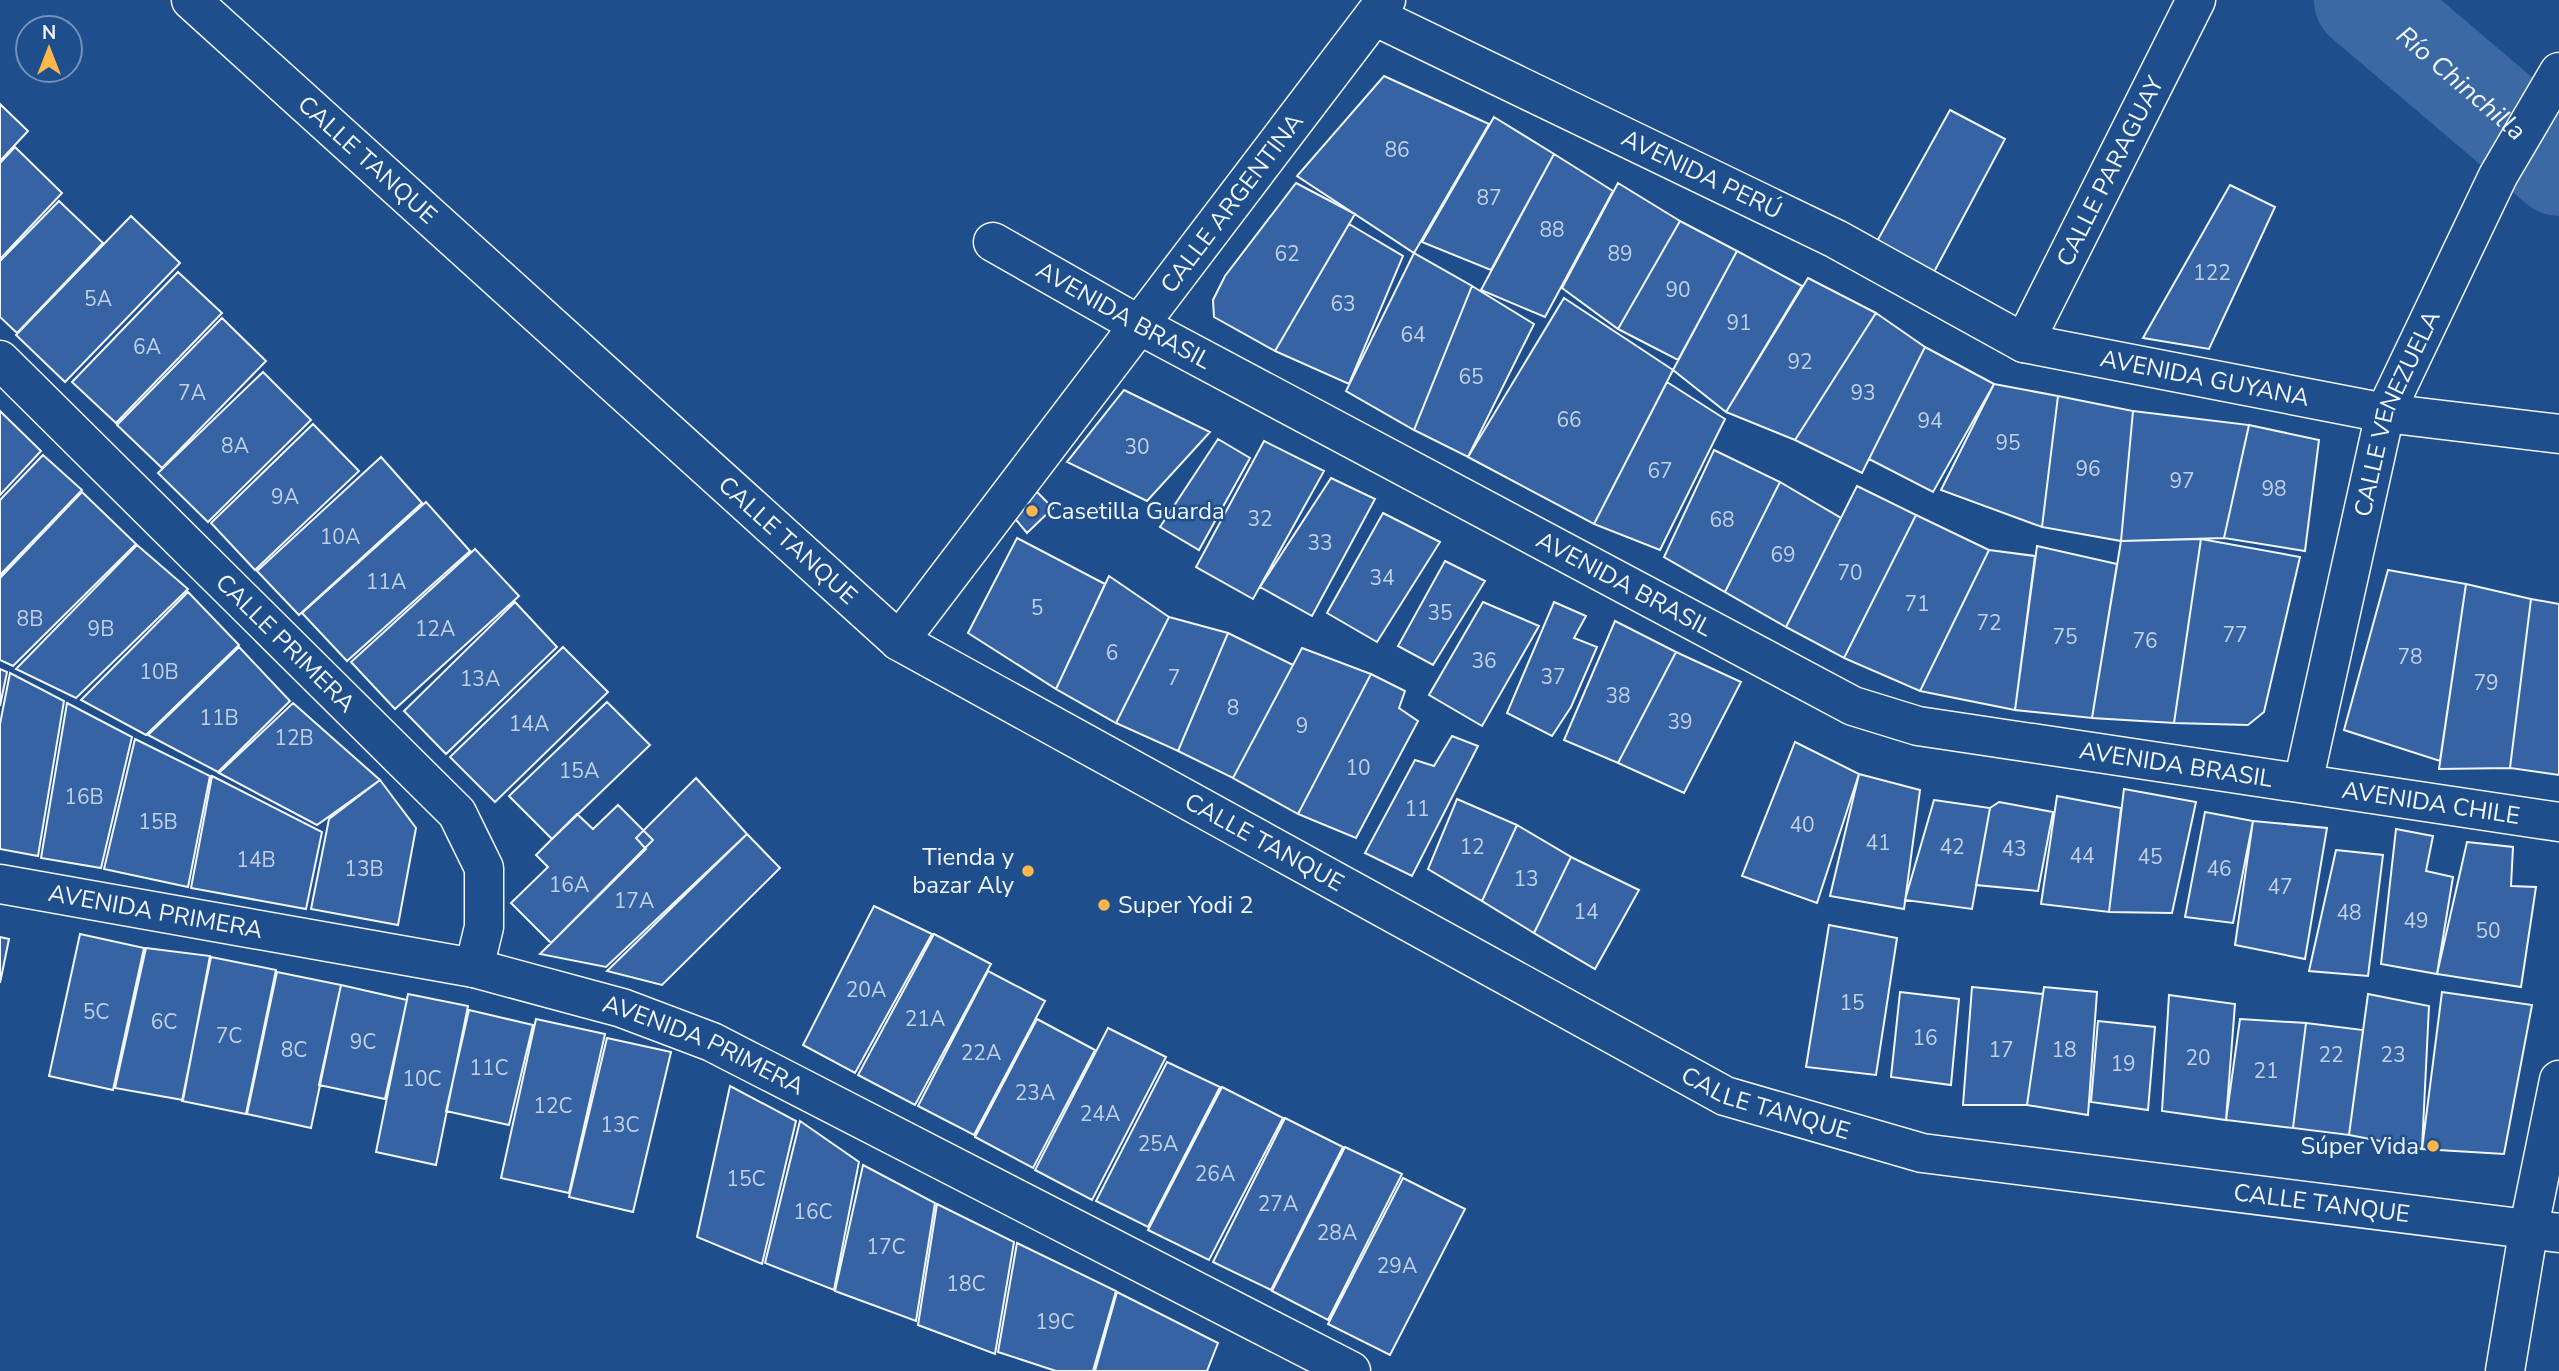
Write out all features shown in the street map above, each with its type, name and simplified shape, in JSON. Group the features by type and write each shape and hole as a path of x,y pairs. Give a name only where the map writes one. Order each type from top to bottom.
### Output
{"street":[{"name":"CALLE TANQUE","path":"191,0 899,641 1726,1096 1922,1153 2544,1230"},
{"name":"CALLE PARAGUAY","path":"2024,343 2196,0"},
{"name":"CALLE ARGENTINA","path":"899,641 1380,8"},
{"name":"AVENIDA PERÚ","path":"1380,8 1836,239 2024,343"},
{"name":"CALLE VENEZUELA","path":"2303,783 2385,413 2498,176 2559,72"},
{"name":"AVENIDA BRASIL","path":"993,242 1139,325 1853,706 1918,726 2303,783"},
{"name":"AVENIDA GUYANA","path":"2024,343 2385,413 2559,434"},
{"name":"CALLE PRIMERA","path":"0,360 457,813 484,868 484,927 474,968"},
{"name":"AVENIDA CHILE","path":"2303,783 2559,822"},
{"name":"AVENIDA PRIMERA","path":"0,884 474,968 622,1008 712,1042 1351,1371"},
{"path":"2505,1371 2544,1230 2559,1080"}],"building":[{"path":"1384,76 1489,124 1414,253 1297,176"},
{"path":"0,104 28,131 0,161"},
{"path":"1950,110 2005,139 1934,272 1876,243"},
{"path":"1494,117 1554,154 1491,270 1422,242"},
{"path":"15,147 62,193 0,259 0,163"},
{"path":"1554,154 1613,191 1545,317 1481,290"},
{"path":"1296,183 1355,214 1275,351 1214,317 1213,300 1225,276"},
{"path":"1618,183 1680,221 1618,329 1562,288"},
{"path":"2230,185 2275,207 2209,349 2143,338"},
{"path":"59,201 103,243 17,333 0,317 0,261"},
{"path":"131,216 180,263 65,382 16,335"},
{"path":"1680,221 1737,251 1678,360 1618,329"},
{"path":"1349,224 1403,256 1349,384 1275,351"},
{"path":"1737,251 1802,286 1726,412 1673,370"},
{"path":"1414,253 1472,286 1414,430 1346,391"},
{"path":"178,272 222,313 116,423 72,382"},
{"path":"1808,278 1876,313 1795,440 1726,412"},
{"path":"1472,286 1534,324 1468,457 1414,430"},
{"path":"1564,298 1673,370 1594,524 1468,457"},
{"path":"1876,313 1925,347 1862,473 1795,440"},
{"path":"222,318 266,361 162,468 117,425"},
{"path":"1925,347 1994,384 1933,492 1869,459"},
{"path":"263,372 311,420 208,522 158,473"},
{"path":"1667,382 1725,419 1660,550 1594,524"},
{"path":"1994,384 2058,396 2042,527 1941,490"},
{"path":"1124,390 1210,432 1147,501 1067,462"},
{"path":"2058,396 2133,411 2121,541 2042,527"},
{"path":"0,411 41,451 0,495"},
{"path":"2133,411 2249,425 2224,538 2121,541"},
{"path":"313,424 359,471 255,570 211,523"},
{"path":"2249,425 2319,440 2305,551 2224,538"},
{"path":"1218,439 1250,458 1199,550 1160,527"},
{"path":"1264,441 1324,471 1253,599 1196,567"},
{"path":"1714,450 1780,482 1725,592 1664,557"},
{"path":"43,455 82,490 0,575 0,500"},
{"path":"381,457 422,503 299,615 257,571"},
{"path":"1331,478 1375,499 1312,616 1260,587"},
{"path":"1780,482 1841,518 1786,627 1725,592"},
{"name":"Casetilla Guarda","path":"1031,486 1053,508 1027,533 1012,515"},
{"path":"1857,486 1916,515 1844,658 1786,627"},
{"path":"82,492 136,544 13,666 0,660 0,578"},
{"path":"426,502 470,551 347,661 302,613"},
{"path":"1383,513 1440,542 1377,642 1327,613"},
{"path":"1916,515 1989,550 1920,691 1844,658"},
{"path":"1017,538 1105,584 1056,689 968,633"},
{"path":"2201,539 2300,557 2264,712 2248,725 2174,723"},
{"path":"2201,539 2174,723 2092,718 2121,541"},
{"path":"137,545 188,589 76,698 16,669"},
{"path":"2037,546 2117,564 2092,718 2015,710"},
{"path":"475,549 519,596 395,709 351,662"},
{"path":"1989,550 2035,556 2015,710 1920,691"},
{"path":"1445,561 1485,581 1433,665 1398,646"},
{"path":"2388,570 2466,584 2440,761 2344,730"},
{"path":"1109,576 1169,617 1116,723 1056,689"},
{"path":"2466,584 2531,599 2510,768 2439,769"},
{"path":"188,592 239,645 146,735 81,700"},
{"path":"2531,599 2559,604 2559,775 2510,768"},
{"path":"515,602 557,647 446,754 404,711"},
{"path":"1483,602 1539,626 1482,726 1429,695"},
{"path":"1554,602 1586,616 1574,638 1597,647 1571,707 1552,736 1507,713"},
{"path":"1169,617 1228,633 1178,751 1116,723"},
{"path":"1615,621 1676,652 1618,763 1564,740"},
{"path":"1228,633 1293,665 1233,778 1178,751"},
{"path":"239,647 290,701 218,772 148,735"},
{"path":"563,647 608,692 495,802 450,757"},
{"path":"1302,648 1371,674 1298,814 1233,778"},
{"path":"1676,652 1741,682 1684,793 1618,763"},
{"path":"0,669 7,672 0,706"},
{"path":"10,673 64,701 38,856 0,849 0,724"},
{"path":"1371,674 1405,691 1399,708 1418,721 1356,838 1298,814"},
{"path":"607,702 650,745 552,839 509,796"},
{"path":"67,703 132,737 101,868 41,858"},
{"path":"293,703 380,780 317,825 219,773"},
{"path":"1452,736 1478,746 1412,876 1365,853 1415,760 1434,766"},
{"path":"135,739 210,776 188,887 104,869"},
{"path":"1795,742 1859,774 1817,903 1742,876"},
{"path":"1859,774 1920,790 1904,909 1830,896"},
{"path":"212,776 322,832 306,909 191,888"},
{"path":"696,778 747,834 606,967 540,954 646,849 636,838"},
{"path":"380,780 416,828 398,925 311,909 329,819"},
{"path":"2124,789 2196,802 2172,913 2109,912"},
{"path":"2057,796 2121,808 2109,912 2041,904"},
{"path":"1457,799 1517,825 1482,901 1428,869"},
{"path":"1934,800 1990,808 1972,909 1905,900"},
{"path":"1999,802 2053,812 2038,891 1976,885 1990,808"},
{"path":"618,805 653,840 551,943 511,903 548,867 536,855 577,814 593,829"},
{"path":"2205,812 2253,821 2233,923 2185,917"},
{"path":"2253,821 2327,828 2305,959 2235,945"},
{"path":"1517,825 1571,857 1534,933 1482,901"},
{"path":"2396,829 2433,836 2426,871 2453,877 2437,974 2381,964"},
{"path":"747,834 780,868 662,985 607,971"},
{"path":"2467,842 2513,847 2511,886 2536,887 2521,987 2437,974"},
{"path":"2336,850 2383,855 2368,976 2309,971"},
{"path":"1571,857 1639,890 1595,969 1534,933"},
{"path":"874,906 932,934 855,1073 803,1045"},
{"path":"1829,925 1897,938 1876,1075 1806,1067"},
{"path":"80,934 144,948 113,1090 49,1076"},
{"path":"934,934 991,964 915,1105 858,1075"},
{"path":"0,937 9,939 0,983"},
{"path":"146,948 210,956 183,1100 115,1088"},
{"path":"211,957 276,970 246,1114 182,1101"},
{"path":"988,971 1045,1001 974,1135 918,1106"},
{"path":"277,972 341,985 311,1128 247,1114"},
{"path":"341,985 407,1000 385,1099 319,1085"},
{"path":"1972,987 2043,994 2027,1105 1963,1105"},
{"path":"2044,987 2097,992 2088,1115 2027,1105"},
{"path":"1900,992 1959,999 1951,1085 1891,1077"},
{"path":"2442,992 2532,1005 2504,1154 2422,1149"},
{"path":"408,994 468,1006 436,1165 376,1152"},
{"path":"2368,994 2429,1006 2422,1149 2349,1135"},
{"path":"2169,995 2235,1004 2226,1120 2162,1111"},
{"path":"469,1010 533,1025 509,1125 446,1111"},
{"path":"536,1019 605,1034 569,1193 501,1178"},
{"path":"1037,1019 1095,1050 1033,1168 975,1137"},
{"path":"2240,1019 2306,1023 2293,1128 2226,1120"},
{"path":"2098,1021 2155,1027 2148,1110 2091,1102"},
{"path":"2306,1023 2363,1030 2349,1135 2293,1128"},
{"path":"1108,1028 1166,1057 1092,1200 1035,1170"},
{"path":"607,1038 671,1052 633,1212 569,1197"},
{"path":"1167,1062 1220,1087 1148,1227 1096,1201"},
{"path":"730,1086 796,1121 762,1264 697,1237"},
{"path":"1222,1087 1283,1118 1209,1260 1148,1230"},
{"path":"1285,1118 1343,1147 1271,1290 1213,1262"},
{"path":"800,1121 859,1162 834,1290 765,1263"},
{"path":"1345,1147 1402,1174 1328,1320 1272,1291"},
{"path":"863,1165 935,1203 916,1321 835,1291"},
{"path":"1403,1178 1465,1209 1390,1355 1328,1324"},
{"path":"937,1204 1014,1242 995,1354 918,1325"},
{"path":"1017,1243 1116,1291 1093,1371 1056,1371 998,1352"},
{"path":"1117,1292 1218,1343 1207,1371 1095,1371"}],"waterway":[{"name":"Río Chinchilla","path":"2364,0 2559,166"}],"place":[{"name":"Casetilla Guarda","path":"1032,511"},
{"name":"Tienda y bazar Aly","path":"1028,871"},
{"name":"Super Yodi 2","path":"1104,905"},
{"name":"Súper Vida","path":"2433,1146"}]}
